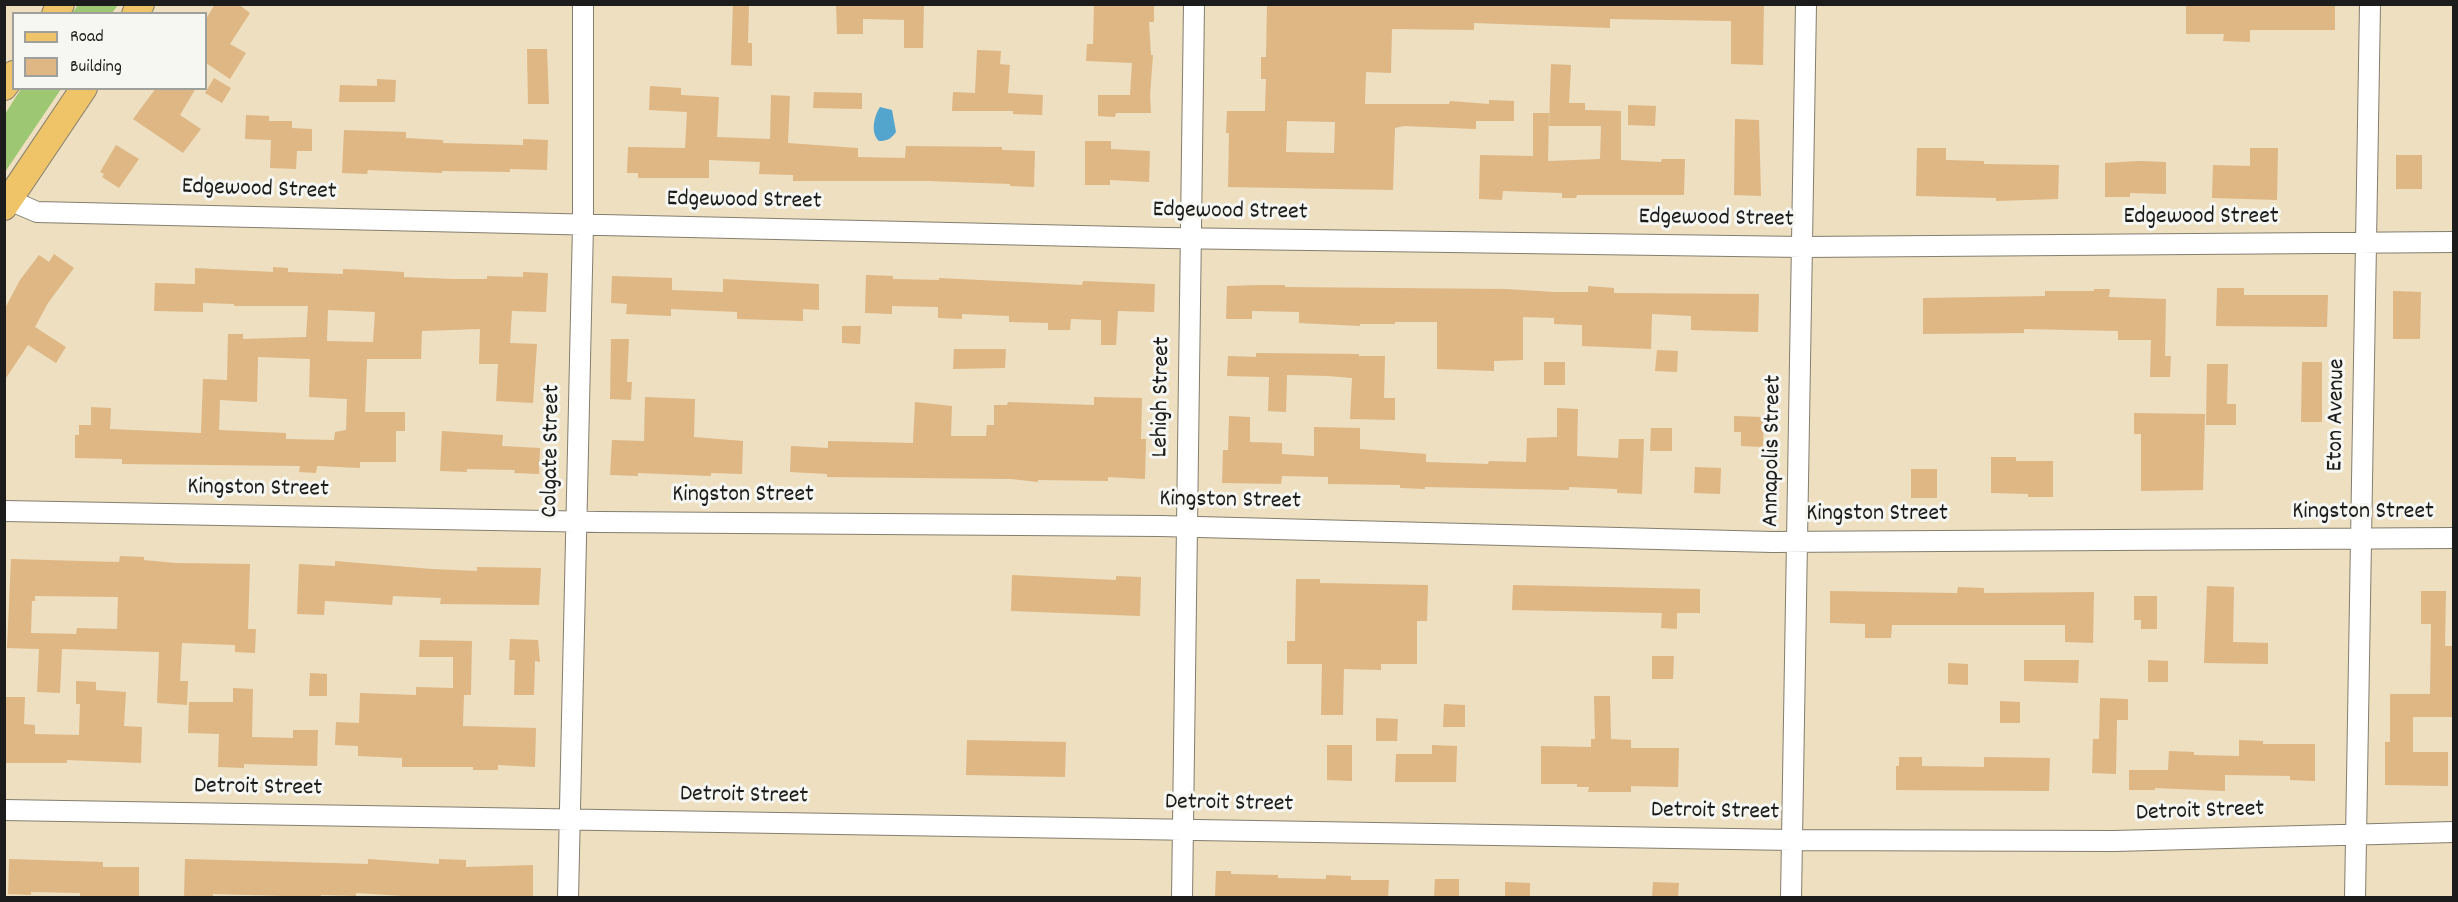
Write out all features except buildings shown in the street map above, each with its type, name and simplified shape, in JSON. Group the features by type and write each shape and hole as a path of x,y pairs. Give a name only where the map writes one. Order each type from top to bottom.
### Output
{"main road":[{"path":"7,204 83,90"}],"street":[{"name":"Colgate Street","path":"568,897 583,225 583,4"},
{"name":"Lehigh Street","path":"1182,897 1194,4"},
{"name":"Annapolis Street","path":"1791,897 1806,4"},
{"name":"Eton Avenue","path":"2355,897 2370,4"},
{"name":"Edgewood Street","path":"7,204 37,212 583,225 1803,247 2454,242"},
{"name":"Kingston Street","path":"4,511 577,522 1188,527 1798,541 2454,538"},
{"name":"Detroit Street","path":"4,810 1792,840 2114,841 2454,832"}],"green space":[{"path":"79,4 118,4 113,12 73,12"},
{"path":"20,90 60,90 5,172 5,114"}],"water":[{"path":"880,107 892,110 896,132 884,141 879,141 875,134 874,124"}]}
